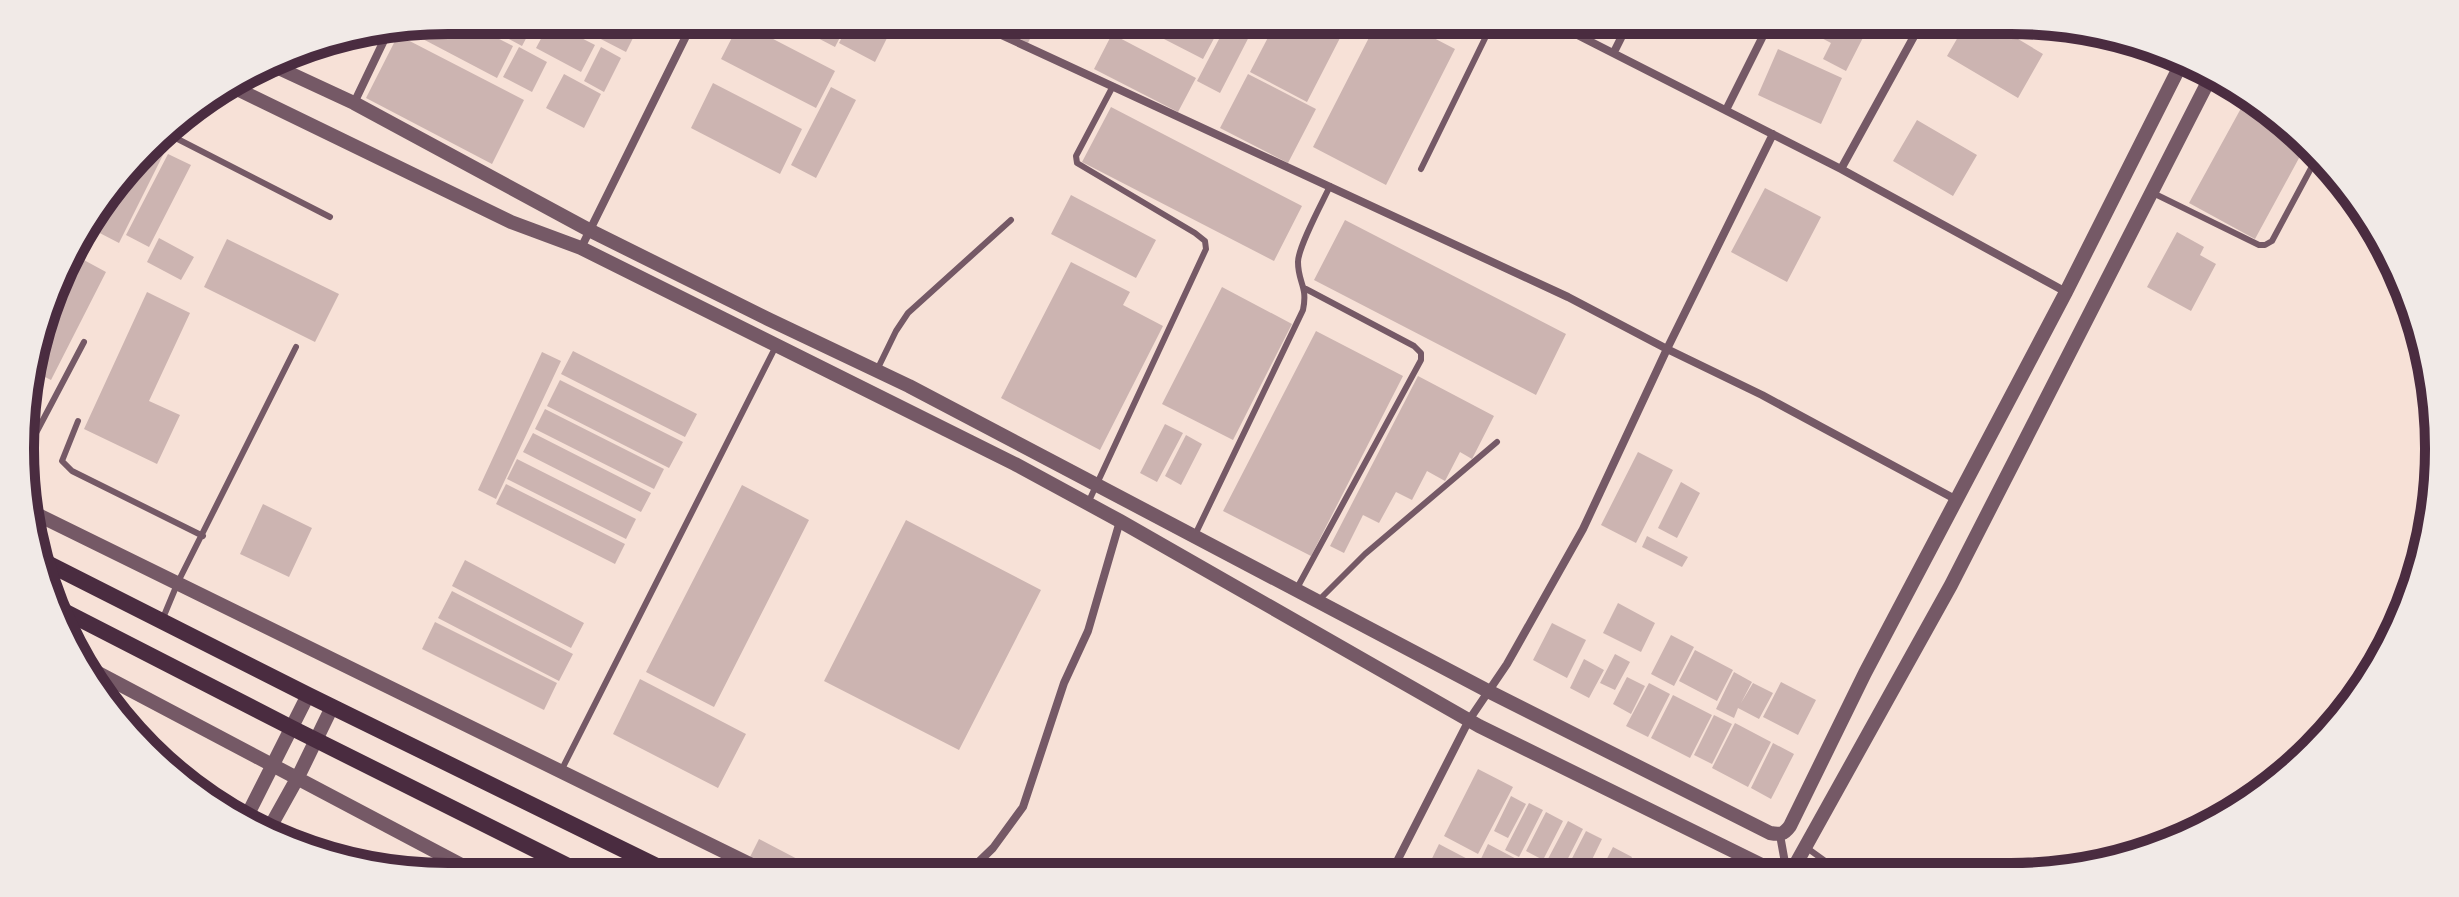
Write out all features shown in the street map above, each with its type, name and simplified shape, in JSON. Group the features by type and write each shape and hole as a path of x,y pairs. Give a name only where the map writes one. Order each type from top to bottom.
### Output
{"main road":[{"path":"51,565 650,863"},
{"path":"69,614 562,863"}],"street":[{"path":"581,248 687,34"},
{"path":"1000,34 1568,297 1762,395 1955,499"},
{"path":"1577,34 1841,169 2066,292"},
{"path":"1614,52 1623,34"},
{"path":"1726,110 1764,34"},
{"path":"1841,169 1915,34"},
{"path":"354,103 384,39"},
{"path":"282,70 354,103 589,230 877,370 1488,691 1770,833 1780,835"},
{"path":"1780,835 1790,826 1865,673 2066,292 2178,70"},
{"path":"1797,863 1951,585 2207,84"},
{"path":"240,90 511,222 581,248 1015,464 1469,720 1762,863"},
{"path":"1396,863 1469,720 1507,664 1583,529 1773,134"},
{"path":"40,516 748,863"},
{"path":"977,863 993,848 1023,807 1064,683 1088,631 1120,521"},
{"path":"101,675 458,863"},
{"path":"249,811 308,695"},
{"path":"272,823 332,707"},
{"path":"1780,835 1783,863"}],"lane":[{"path":"1421,169 1487,34"},
{"path":"1088,503 1206,249 1205,241 1195,233 1077,163 1076,156 1113,86"},
{"path":"175,137 330,217"},
{"path":"2153,193 2259,245 2265,245 2272,241 2313,165"},
{"path":"1194,537 1303,310 1306,289 1298,273 1297,258 1330,186"},
{"path":"877,370 908,313 1011,220"},
{"path":"1296,590 1421,360 1421,353 1414,346 1306,289"},
{"path":"34,436 84,342"},
{"path":"561,771 777,345"},
{"path":"161,621 296,347"},
{"path":"78,421 62,461 72,471 203,536"},
{"path":"1317,602 1365,554 1497,442"},
{"path":"1806,848 1827,863"}],"building":[{"path":"489,34 513,46 497,78 419,37"},
{"path":"500,34 528,34 522,46"},
{"path":"544,34 573,34 595,45 581,72 536,48"},
{"path":"591,34 635,34 626,52"},
{"path":"734,34 763,34 835,71 816,108 721,59"},
{"path":"810,34 842,34 835,47"},
{"path":"844,34 889,34 875,62 839,43"},
{"path":"1011,34 1032,34 1028,43"},
{"path":"1112,34 1196,78 1178,112 1094,69"},
{"path":"1167,34 1216,34 1203,59 1164,39"},
{"path":"1222,34 1250,34 1220,93 1197,81"},
{"path":"1270,34 1332,34 1340,38 1307,102 1250,72"},
{"path":"1371,34 1426,34 1455,49 1386,185 1313,147"},
{"path":"1814,34 1865,34 1846,71 1823,59 1831,43"},
{"path":"1960,34 1982,34 1991,39 1994,34 2010,34 2043,54 2018,98 1947,56"},
{"path":"402,37 524,100 492,164 366,98 397,38"},
{"path":"519,47 547,62 532,92 503,77"},
{"path":"601,47 621,58 604,92 584,81"},
{"path":"1778,49 1842,78 1821,124 1758,95"},
{"path":"564,74 601,94 584,128 546,108"},
{"path":"1248,74 1316,109 1288,163 1220,128"},
{"path":"713,83 802,129 780,174 691,128"},
{"path":"831,87 856,100 816,178 791,165"},
{"path":"2243,105 2302,153 2255,239 2189,203"},
{"path":"1111,107 1302,206 1274,261 1082,162"},
{"path":"1917,120 1977,155 1953,196 1893,161"},
{"path":"160,151 164,153 119,243 96,231 120,196"},
{"path":"168,154 191,165 149,247 126,235"},
{"path":"1765,188 1821,217 1787,282 1731,252"},
{"path":"1071,195 1156,240 1136,278 1051,234"},
{"path":"1345,220 1566,334 1536,395 1314,280"},
{"path":"2177,232 2204,247 2200,255 2216,264 2191,311 2147,287"},
{"path":"159,238 194,257 181,280 147,262"},
{"path":"227,239 339,294 315,342 204,287"},
{"path":"81,258 106,272 51,380 41,375 48,341"},
{"path":"1071,262 1130,292 1123,305 1163,326 1100,450 1001,398"},
{"path":"1222,287 1292,324 1233,440 1162,404"},
{"path":"147,292 190,313 149,401 180,415 157,464 84,429"},
{"path":"1316,331 1403,376 1311,556 1223,511"},
{"path":"573,351 697,414 685,437 561,374"},
{"path":"542,352 561,361 496,499 478,490"},
{"path":"1418,376 1494,416 1472,459 1460,452 1445,481 1427,471 1412,500 1396,492 1379,523 1363,515 1344,553 1330,546"},
{"path":"560,380 683,442 669,468 547,406"},
{"path":"545,409 664,469 654,489 535,429"},
{"path":"1165,424 1183,433 1157,482 1140,473"},
{"path":"533,433 651,493 641,512 523,452"},
{"path":"1186,435 1202,444 1181,485 1165,476"},
{"path":"1638,452 1673,470 1636,543 1601,525"},
{"path":"517,459 636,519 626,539 507,479"},
{"path":"1681,482 1700,493 1677,538 1658,528"},
{"path":"506,484 625,544 615,564 496,504"},
{"path":"742,485 809,520 714,707 646,672"},
{"path":"263,504 312,528 289,577 240,554"},
{"path":"906,520 1041,590 959,750 824,681"},
{"path":"1647,536 1688,557 1682,567 1642,547"},
{"path":"465,560 584,623 571,648 452,586"},
{"path":"452,591 573,654 559,681 438,618"},
{"path":"1618,603 1655,623 1641,652 1603,633"},
{"path":"435,622 557,683 544,710 422,649"},
{"path":"1552,623 1586,640 1567,678 1533,660"},
{"path":"1671,635 1694,647 1674,686 1651,674"},
{"path":"1695,650 1733,670 1717,701 1679,681"},
{"path":"1615,654 1630,662 1615,690 1600,683"},
{"path":"1584,659 1604,670 1589,698 1570,688"},
{"path":"1734,672 1752,682 1741,703 1753,683 1773,693 1759,719 1738,708 1734,718 1716,709"},
{"path":"1627,677 1645,686 1631,714 1613,704"},
{"path":"640,679 746,734 718,788 613,734"},
{"path":"1781,682 1816,700 1798,735 1763,717"},
{"path":"1649,683 1670,694 1648,737 1626,726"},
{"path":"1673,695 1712,715 1690,758 1651,738"},
{"path":"1714,715 1732,724 1712,764 1694,755"},
{"path":"1735,723 1771,742 1748,787 1712,768"},
{"path":"1773,743 1794,754 1771,799 1751,788"},
{"path":"1478,769 1513,787 1478,854 1444,836"},
{"path":"1511,796 1526,804 1508,838 1494,831"},
{"path":"1529,803 1543,810 1519,857 1505,850"},
{"path":"1546,812 1563,821 1543,860 1526,851"},
{"path":"1568,821 1583,829 1566,863 1546,863"},
{"path":"1586,831 1602,839 1590,863 1570,863"},
{"path":"759,839 805,863 752,863 748,861"},
{"path":"1439,844 1475,863 1430,863"},
{"path":"1488,844 1524,863 1479,863"},
{"path":"1613,847 1632,857 1629,863 1605,863"}]}
